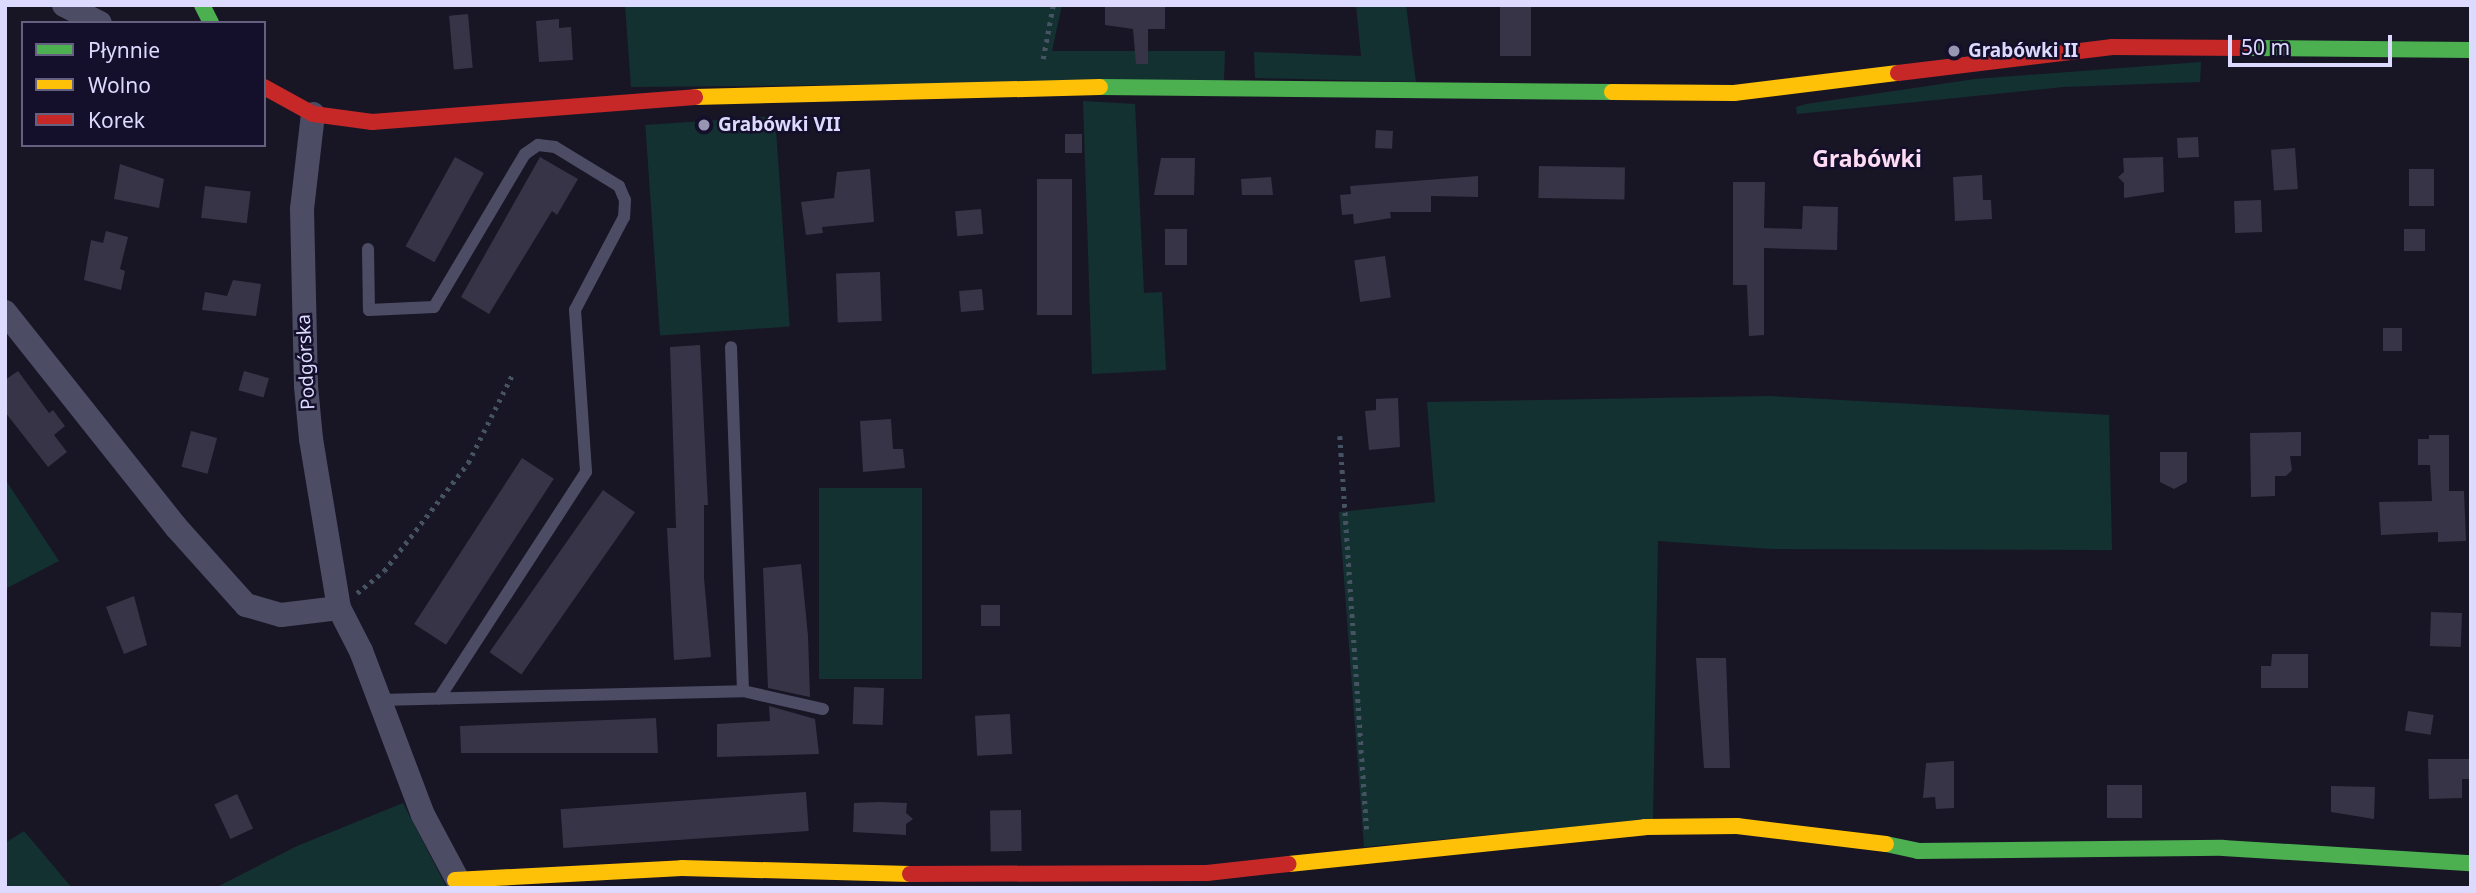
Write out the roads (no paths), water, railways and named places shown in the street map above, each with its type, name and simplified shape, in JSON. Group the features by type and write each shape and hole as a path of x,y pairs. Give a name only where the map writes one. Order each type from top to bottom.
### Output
{"street":[{"path":"64,5 96,21"},
{"path":"202,5 210,21"},
{"path":"266,87 313,114 372,122 670,99 1039,86 1734,93 1883,78 2100,48 2471,50"},
{"name":"Podgórska","path":"313,114 302,209 306,386 311,439 339,608 380,700 423,815 458,884"},
{"path":"5,312 176,527 246,605 281,615 339,608"},
{"path":"458,884 682,868 947,875 1207,873 1645,827 1737,826 1853,837 1918,851 2223,848 2471,863"}],"lane":[{"path":"368,249 369,310 434,307 525,154 538,145 555,147 619,186 625,200 624,217 575,310 586,472 439,698"},
{"path":"731,347 743,691"},
{"path":"380,700 743,691 823,709"}],"place":[{"name":"Grabówki II","path":"1954,51"},
{"name":"Grabówki VII","path":"704,125"}],"district":[{"name":"Grabówki","path":"1867,158"}]}
